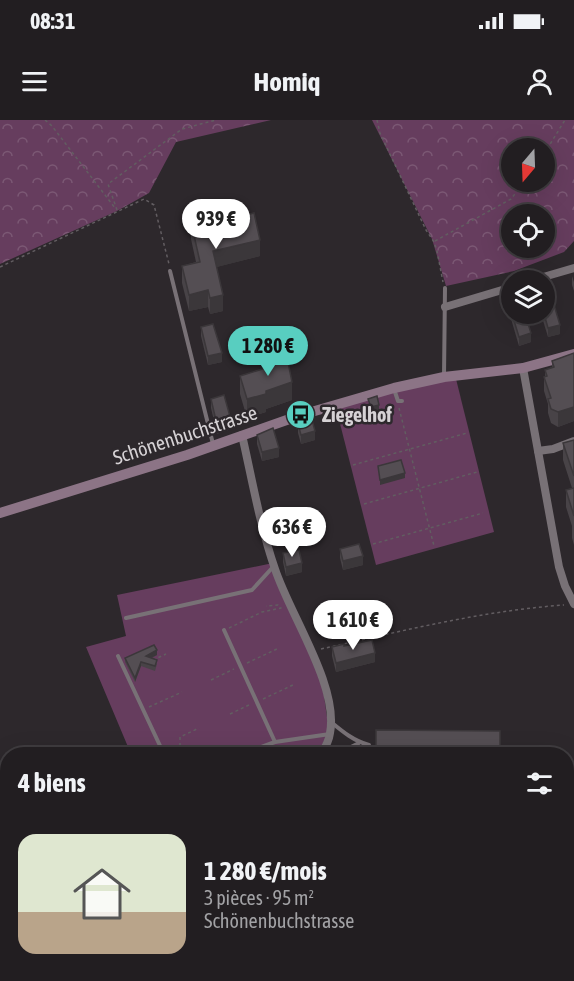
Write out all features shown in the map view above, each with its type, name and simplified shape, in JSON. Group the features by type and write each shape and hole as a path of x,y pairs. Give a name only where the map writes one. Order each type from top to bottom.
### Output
{"street":[{"path":"555,274 574,268"},
{"path":"445,308 501,290"},
{"name":"Schönenbuchstrasse","path":"0,513 394,388 444,377 523,368 574,354"},
{"path":"523,368 559,567 574,604"},
{"path":"242,435 274,566 284,595 320,670 326,691 330,734 324,747"},
{"path":"538,451 574,441"}],"lane":[{"path":"171,271 214,445"},
{"path":"444,377 445,288"},
{"path":"394,388 400,401"},
{"path":"126,618 252,590 274,566"},
{"path":"224,630 275,742"},
{"path":"118,656 161,747"},
{"path":"330,721 343,733 369,747"},
{"path":"261,747 275,742 330,734"},
{"path":"350,747 359,742"}],"path":[{"path":"45,120 117,211"},
{"path":"117,211 108,184 182,129 216,120"},
{"path":"377,120 380,132 434,242 445,288"},
{"path":"554,138 565,120"},
{"path":"434,242 511,199 516,192"},
{"path":"0,267 144,200 154,205 171,271"},
{"path":"400,401 434,546"},
{"path":"353,465 467,433"},
{"path":"364,504 477,472"},
{"path":"373,544 483,513"},
{"path":"311,651 428,624 523,608 574,604"},
{"path":"224,630 262,612 280,608 278,605 266,606"},
{"path":"146,663 166,654"},
{"path":"143,710 182,692"},
{"path":"180,747 180,737 199,729"}],"green space":[{"path":"0,120 271,120 176,142 149,193 117,211 0,264"},
{"path":"372,120 574,120 574,241 564,252 555,255 555,204 501,204 501,258 548,258 517,270 501,270 501,274 446,286 432,239"},
{"path":"447,377 456,379 494,532 376,565 336,408"},
{"path":"273,563 322,681 329,732 321,747 128,747 86,647 126,636 117,595"}],"building":[{"path":"254,213 260,240 213,251 223,295 210,298 208,290 189,295 182,266 200,262 191,222 204,219 206,225"},
{"path":"555,308 560,325 548,328 547,324 555,324"},
{"path":"213,324 222,353 208,356 201,327"},
{"path":"515,324 528,324 531,333 519,337"},
{"path":"279,334 282,346 255,354 250,341"},
{"path":"286,352 292,382 266,391 266,394 247,399 240,376 269,367 266,357"},
{"path":"574,353 574,407 558,412 551,409 548,399 551,398 544,377 547,376 545,370 554,367 552,361"},
{"path":"224,395 231,420 217,425 211,399"},
{"path":"377,396 379,405 371,407 368,399"},
{"path":"312,420 315,431 301,435 298,424"},
{"path":"273,428 279,448 262,452 257,435"},
{"path":"574,440 574,476 563,443"},
{"path":"401,460 405,473 380,480 378,466"},
{"path":"574,488 574,516 566,490"},
{"path":"359,544 363,556 343,561 340,549"},
{"path":"299,550 302,563 286,567 283,553"},
{"path":"372,640 375,653 336,663 332,647"},
{"path":"154,645 157,650 146,656 157,660 155,666 141,662 135,678 125,658"},
{"path":"376,730 500,731 500,747 376,747"}],"place":[{"name":"Ziegelhof","path":"301,415"}]}
